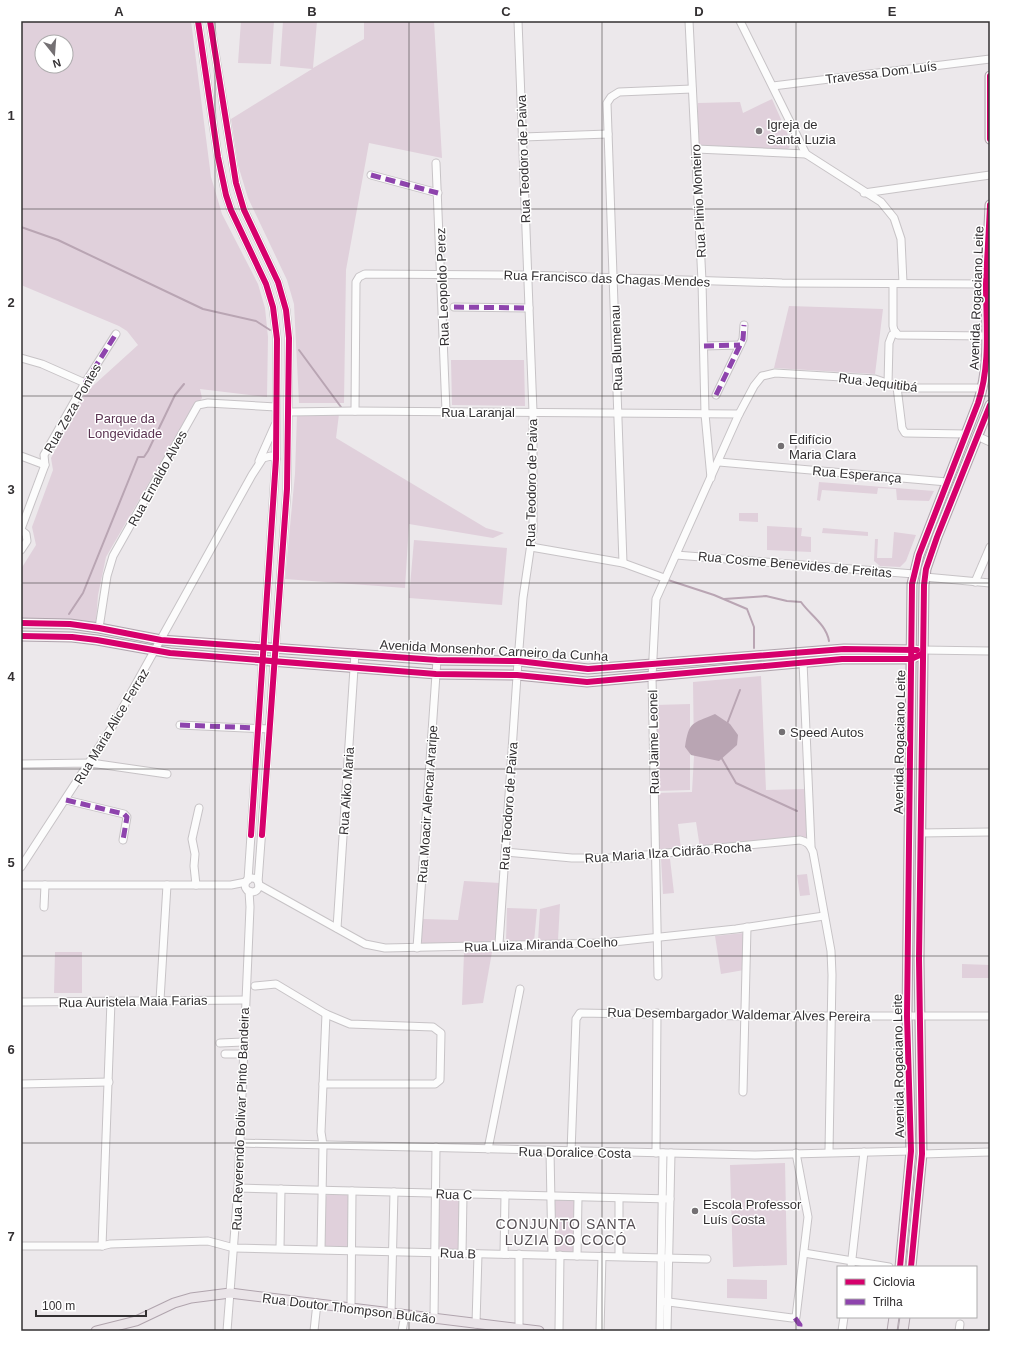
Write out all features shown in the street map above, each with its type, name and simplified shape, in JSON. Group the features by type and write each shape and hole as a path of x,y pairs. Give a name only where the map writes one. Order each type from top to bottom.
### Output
{"main road":[{"path":"990,76 990,139"},
{"name":"Avenida Rogaciano Leite","path":"900,1266 910,1151 907,1016 911,595 914,574 983,388 987,360 990,205"},
{"name":"Avenida Rogaciano Leite","path":"912,1266 922,1154 919,1016 920,833 925,651 925,576 937,537 990,405"},
{"name":"Avenida Monsenhor Carneiro da Cunha","path":"21,623 70,624 161,640 437,660 518,661 588,669 652,666 844,649 911,655"},
{"name":"Avenida Monsenhor Carneiro da Cunha","path":"21,636 72,637 97,640 155,652 274,660 436,674 517,675 587,682 803,662 911,655 925,651"},
{"path":"587,682 588,669"},
{"name":"Rua Doutor Thompson Bulcão","path":"96,1331 136,1321 174,1303 191,1298 230,1293 351,1307 392,1314 476,1324 495,1329 539,1331"},
{"path":"892,1331 894,1318"},
{"path":"904,1331 905,1318"}],"street":[{"name":"Rua Reverendo Bolivar Pinto Bandeira","path":"198,21 218,157 226,195 231,210 266,284 273,307 277,339 276,459 258,728 252,886"},
{"name":"Rua Reverendo Bolivar Pinto Bandeira","path":"210,21 236,183 244,210 276,276 286,310 289,338 288,476 269,729 250,907 243,1042 238,1188 227,1331"},
{"name":"Rua Teodoro de Paiva","path":"499,944 523,598 533,530 533,412 518,21"},
{"name":"Rua Plinio Monteiro","path":"689,21 702,282 705,414 711,478"},
{"path":"740,21 806,154"},
{"name":"Travessa Dom Luís","path":"773,86 990,59"},
{"name":"Rua Blumenau","path":"623,563 607,103 611,96 619,92 692,89"},
{"path":"522,137 608,134"},
{"path":"696,149 806,154 817,160 864,193 881,202 896,224 901,240 903,284"},
{"name":"Rua Leopoldo Perez","path":"436,163 442,274 446,412"},
{"path":"371,175 438,193"},
{"path":"864,193 990,175"},
{"name":"Rua Francisco das Chagas Mendes","path":"355,411 357,279 366,274 527,274 702,282 988,284"},
{"path":"893,284 893,326 896,333"},
{"path":"454,307 529,308"},
{"path":"716,394 743,340 744,325"},
{"path":"896,333 903,335 987,336"},
{"path":"888,384 888,343 892,335 896,333"},
{"name":"Rua Zeza Pontes","path":"21,550 27,541 26,534 21,529 45,464 44,455 85,383 116,334"},
{"path":"704,346 740,345"},
{"path":"21,358 42,364 85,383"},
{"name":"Rua Jequitibá","path":"754,386 762,376 775,373 875,379 897,387 983,388"},
{"name":"Rua Jaime Leonel","path":"658,976 652,677 655,607 664,578 719,462 739,414 754,386"},
{"path":"897,387 902,428 905,433 966,434"},
{"name":"Rua Ernaldo Alves","path":"99,628 107,576 113,556 198,405 208,403 276,407"},
{"name":"Rua Laranjal","path":"289,412 355,411 739,414"},
{"name":"Rua Maria Alice Ferraz","path":"252,475 276,423"},
{"path":"977,436 990,442"},
{"path":"21,456 45,464"},
{"name":"Rua Maria Alice Ferraz","path":"21,867 91,763 155,652 252,475 263,458 269,456 276,459"},
{"name":"Rua Esperança","path":"719,462 948,482"},
{"path":"272,530 284,532"},
{"path":"531,547 623,563 664,578"},
{"path":"975,582 990,547"},
{"name":"Rua Cosme Benevides de Freitas","path":"676,555 914,574"},
{"path":"925,576 990,583"},
{"path":"925,651 990,651"},
{"name":"Rua Aiko Maria","path":"337,928 354,653"},
{"name":"Rua Moacir Alencar Araripe","path":"417,948 437,660"},
{"path":"803,662 808,844 831,950 832,975 829,1152"},
{"path":"180,725 269,729"},
{"path":"21,764 91,763 167,774"},
{"path":"66,800 124,814 127,817 123,840"},
{"path":"196,885 194,866 195,854 192,839 199,808"},
{"path":"920,833 990,832"},
{"name":"Rua Maria Ilza Cidrão Rocha","path":"506,852 579,859 655,855 800,840 808,844"},
{"name":"Rua Luiza Miranda Coelho","path":"21,885 252,886 270,892 372,946 417,948 499,944 604,943 658,938 824,916"},
{"path":"44,907 45,885"},
{"path":"160,1000 167,885"},
{"path":"743,1092 747,927"},
{"path":"254,986 276,984 326,1014 350,1024 433,1027 441,1033 440,1080 435,1084 323,1084"},
{"path":"488,1150 520,989"},
{"name":"Rua Auristela Maia Farias","path":"21,1002 245,1000"},
{"path":"102,1246 111,1001"},
{"name":"Rua Desembargador Waldemar Alves Pereira","path":"571,1152 576,1019 579,1014 583,1012 745,1016 990,1016"},
{"path":"657,1013 659,1153 666,1199"},
{"path":"321,1249 323,1145 321,1132 326,1014"},
{"path":"325,1030 330,1024 342,1021"},
{"path":"220,1043 243,1042"},
{"path":"225,1054 243,1054"},
{"path":"21,1084 109,1082"},
{"name":"Rua Doralice Costa","path":"239,1143 671,1154 755,1155 910,1151"},
{"path":"434,1319 436,1147"},
{"path":"550,1151 552,1255"},
{"path":"851,1264 864,1152"},
{"path":"922,1154 990,1152"},
{"path":"664,1302 795,1318 808,1212 796,1153"},
{"path":"660,1331 664,1302 666,1199 671,1154"},
{"name":"Rua C","path":"238,1188 578,1198 666,1199"},
{"path":"280,1248 281,1189"},
{"path":"351,1307 352,1191"},
{"path":"392,1314 394,1192"},
{"path":"462,1253 463,1195"},
{"path":"504,1254 505,1195"},
{"path":"577,1256 578,1198"},
{"path":"619,1198 619,1256"},
{"name":"Rua B","path":"21,1246 102,1246 124,1243 208,1240 234,1248 707,1259"},
{"path":"804,1253 851,1264 877,1266"},
{"path":"476,1324 478,1254"},
{"path":"519,1254 519,1329"},
{"path":"559,1331 560,1255"},
{"path":"600,1331 602,1256"},
{"path":"664,1302 667,1331"},
{"path":"314,1331 317,1303"},
{"path":"402,1331 405,1315"},
{"path":"842,1331 844,1318"}],"green space":[{"name":"Parque da Longevidade","path":"21,21 191,21 211,177 222,214 258,284 265,308 268,337 267,397 200,389 202,398 157,469 106,557 98,595 96,623 21,622 21,569 36,545 32,527 53,470 51,458 85,393 138,345 127,331 119,326 21,285"},
{"path":"241,21 274,21 271,64 238,63"},
{"path":"283,21 317,21 313,68 364,39 364,21 434,21 442,158 369,143 346,270 344,403 299,403 294,304 287,280 248,198 238,165 231,119 312,69 280,66"},
{"path":"772,99 791,142 789,148 785,151 698,146 698,103 740,102 743,113"},
{"path":"789,306 883,309 875,374 774,368"},
{"path":"451,360 524,360 525,406 452,405"},
{"path":"297,414 339,414 336,438 486,528 504,533 493,538 409,524 405,588 285,579 295,474"},
{"path":"819,482 934,491 929,501 897,500 896,489 878,488 877,494 822,490 820,501 817,500"},
{"path":"739,513 758,513 758,522 739,521"},
{"path":"767,526 802,528 801,536 811,537 811,552 767,550"},
{"path":"823,528 868,532 868,536 822,533"},
{"path":"894,532 916,535 906,561 900,567 880,566 874,561 875,539 878,539 877,558 892,558"},
{"path":"414,540 507,548 502,605 409,598"},
{"path":"761,676 766,790 805,789 808,839 700,848 696,822 678,824 681,849 658,852 656,793 692,792 694,756 693,682"},
{"path":"690,704 690,790 656,791 655,705"},
{"path":"661,859 670,859 674,893 663,894"},
{"path":"807,874 810,895 800,896 797,875"},
{"path":"464,881 500,883 496,942 420,945 423,919 458,920"},
{"path":"560,904 558,940 538,941 540,909"},
{"path":"507,908 537,909 534,942 506,942"},
{"path":"744,933 744,970 721,974 715,936"},
{"path":"55,952 82,952 82,993 54,993"},
{"path":"492,952 483,1003 462,1005 464,953"},
{"path":"962,964 990,965 990,978 962,978"},
{"path":"785,1163 787,1265 733,1267 730,1165"},
{"path":"327,1195 347,1195 350,1198 349,1246 347,1248 326,1247 324,1244"},
{"path":"460,1196 460,1248 458,1251 438,1251 437,1199 439,1197"},
{"path":"553,1200 575,1200 575,1253 555,1253"},
{"path":"727,1279 767,1280 767,1299 727,1298"}],"shaded area":[{"path":"715,714 730,724 738,735 737,745 719,761 691,755 685,747 690,728 696,722"}],"waterway":[{"path":"21,227 58,240 203,309 256,321 270,330"},
{"path":"299,350 341,407"},
{"path":"69,614 83,593 138,457 144,457 148,451 175,395 184,384"},
{"path":"668,580 714,595 747,609 754,627 754,648"},
{"path":"724,599 766,596 787,601 801,602 825,630 829,641"},
{"path":"727,724 740,690"},
{"path":"721,757 736,783 797,811"}],"marked path":[{"path":"371,175 438,193"},
{"path":"454,307 529,308"},
{"path":"716,395 743,339 744,325"},
{"path":"85,383 116,334"},
{"path":"704,346 740,345"},
{"path":"180,725 258,728"},
{"path":"66,800 124,814 127,817 123,840"},
{"path":"795,1318 800,1325 799,1331"}],"cycle path":[{"path":"198,21 218,157 226,195 231,210 266,284 273,307 277,339 276,459 251,835"},
{"path":"210,21 236,183 244,210 278,282 286,310 289,338 287,489 262,835"},
{"path":"990,76 990,139"},
{"path":"900,1266 911,1151 907,1016 912,584 919,555 978,403 985,374 987,344 986,284 990,205"},
{"path":"911,1266 922,1154 919,959 924,585 926,569 937,537 990,405"},
{"path":"21,623 70,624 161,640 437,660 518,661 588,669 844,649 917,650"},
{"path":"21,636 72,637 170,653 436,674 517,675 587,682 842,659 911,659 922,654"}],"place":[{"name":"Igreja de Santa Luzia","path":"759,131"},
{"name":"Edifício Maria Clara","path":"781,446"},
{"name":"Speed Autos","path":"782,732"},
{"name":"Escola Professor Luís Costa","path":"695,1211"}],"district":[{"name":"CONJUNTO SANTA LUZIA DO COCÓ","path":"566,1232"}]}
